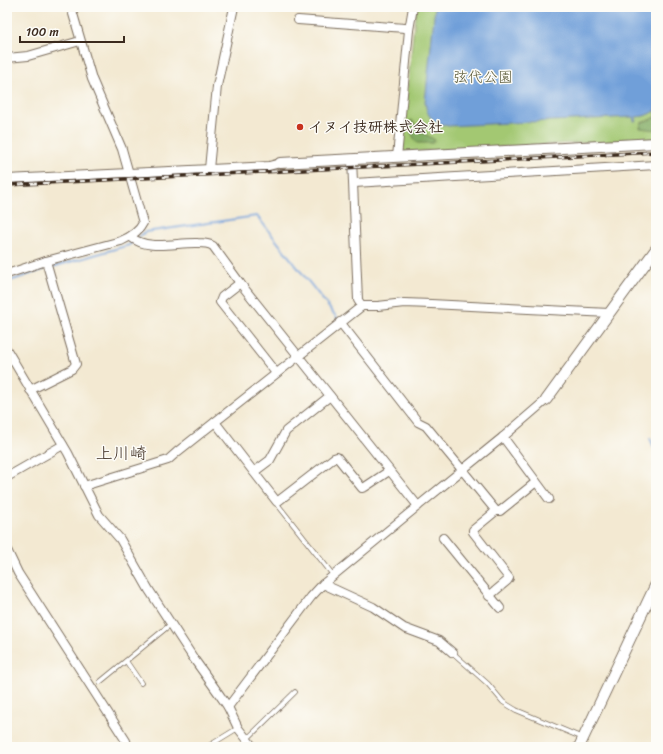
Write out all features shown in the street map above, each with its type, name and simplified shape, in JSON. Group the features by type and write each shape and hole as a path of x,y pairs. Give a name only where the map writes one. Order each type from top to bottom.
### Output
{"street":[{"path":"7,274 46,261 121,241 131,237 143,223 122,149 92,79 71,7"},
{"path":"209,169 216,91 234,7"},
{"path":"397,157 409,30 413,7"},
{"path":"298,20 405,28 409,30"},
{"path":"7,58 28,56 80,41"},
{"path":"7,179 269,166 280,163 656,143"},
{"path":"352,159 358,300 362,306"},
{"path":"354,184 656,165"},
{"path":"131,237 139,243 151,245 186,243 210,244 240,284 418,506"},
{"path":"228,707 311,597 323,584 546,400 656,249"},
{"path":"30,390 72,369 76,364 46,261"},
{"path":"240,284 222,298 220,302 276,373"},
{"path":"84,486 168,460 362,306 404,303 609,313"},
{"path":"340,322 418,422 426,426 496,511"},
{"path":"7,350 63,445 99,515 120,539 149,590 228,707 238,728 253,747"},
{"path":"254,472 270,460 286,431 330,396"},
{"path":"215,422 277,502 337,457 362,488 388,470"},
{"path":"503,437 550,500"},
{"path":"7,477 63,445"},
{"path":"489,596 509,578 473,530 496,511 500,511 536,482"},
{"path":"443,538 500,608"},
{"path":"7,550 18,573 126,741 128,747"},
{"path":"323,584 373,607 404,628 439,641 453,653"},
{"path":"581,742 656,584"}],"lane":[{"path":"277,502 333,575"},
{"path":"100,682 171,624"},
{"path":"453,653 488,684 503,702 581,742"},
{"path":"126,661 141,683"},
{"path":"247,740 295,692"},
{"path":"207,747 238,728"}],"green space":[{"name":"弦代公園","path":"416,7 656,7 656,139 404,152 401,148"},
{"path":"656,117 656,130 640,128 641,123"},
{"path":"412,120 418,130 435,140 433,143 417,143 411,130 410,121"}],"water":[{"name":"弦代公園","path":"435,7 656,7 656,111 644,116 636,117 636,121 634,121 633,117 448,126 438,123 427,112 425,102"}],"waterway":[{"path":"138,238 145,232 257,216 338,319"},
{"path":"49,268 129,245 134,241"},
{"path":"7,282 45,269"},
{"path":"650,438 656,452"},
{"path":"651,607 656,604"}],"railway":[{"path":"7,185 656,152"}],"place":[{"name":"イヌイ技研株式会社","path":"300,127"}],"district":[{"name":"上川崎","path":"121,453"}]}
